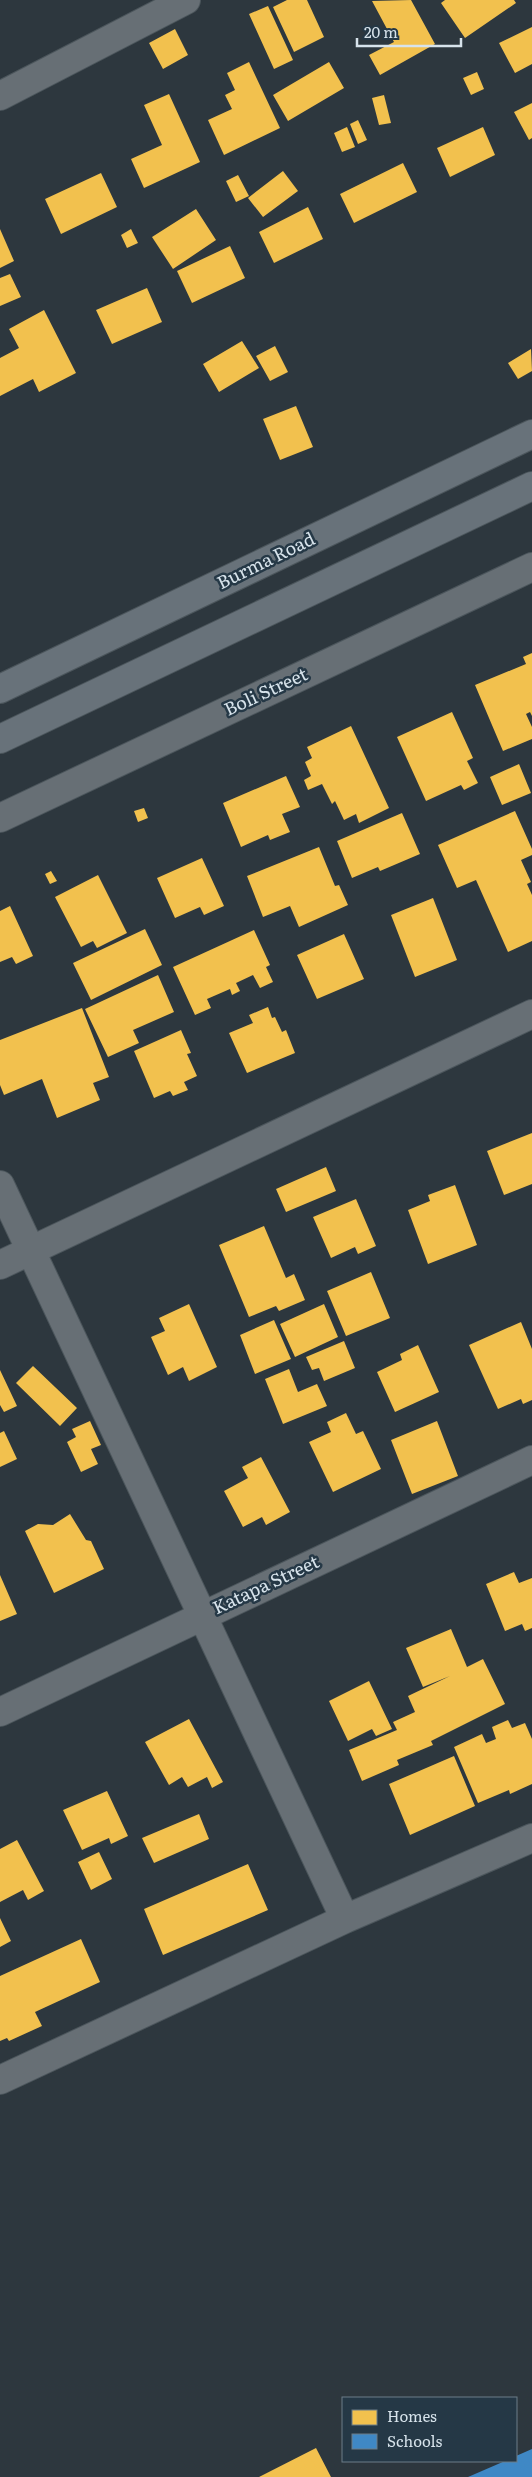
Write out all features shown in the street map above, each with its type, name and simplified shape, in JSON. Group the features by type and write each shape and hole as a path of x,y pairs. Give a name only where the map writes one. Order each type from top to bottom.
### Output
{"main road":[{"name":"Burma Road","path":"0,688 532,434"},
{"path":"0,739 532,486"}],"street":[{"path":"0,96 186,0"},
{"name":"Boli Street","path":"0,818 532,567"},
{"path":"0,1265 532,1014"},
{"path":"0,1185 344,1919"},
{"name":"Katapa Street","path":"0,1712 532,1460"},
{"path":"0,2080 344,1919 532,1838"}],"building: Homes":[{"path":"287,0 307,0 324,37 294,52 273,7"},
{"path":"411,0 435,44 380,75 369,55 394,42 372,1"},
{"path":"445,0 514,0 516,3 465,38 441,3"},
{"path":"268,6 293,60 274,69 249,14"},
{"path":"532,27 532,64 515,73 499,43"},
{"path":"175,29 188,55 163,69 149,43"},
{"path":"249,62 280,128 224,155 208,120 232,109 225,95 235,90 227,73"},
{"path":"329,62 344,88 288,121 273,95"},
{"path":"477,72 484,89 471,95 463,78"},
{"path":"169,94 200,162 144,188 131,159 162,145 144,105"},
{"path":"384,95 391,123 379,125 372,98"},
{"path":"532,103 532,138 529,140 514,112"},
{"path":"358,120 367,140 358,144 350,124"},
{"path":"347,127 355,147 342,152 334,133"},
{"path":"483,127 495,155 450,177 437,148"},
{"path":"403,163 417,192 354,223 340,194"},
{"path":"283,171 298,191 263,217 248,198"},
{"path":"101,173 117,207 61,234 45,199"},
{"path":"238,175 249,196 236,202 226,181"},
{"path":"308,207 323,239 274,263 259,232"},
{"path":"196,209 216,240 173,269 152,237"},
{"path":"0,229 14,261 0,268"},
{"path":"131,229 138,243 127,248 121,235"},
{"path":"230,246 245,278 192,303 177,271"},
{"path":"10,274 21,297 0,306 0,278"},
{"path":"147,288 162,322 112,344 96,310"},
{"path":"44,310 76,373 39,392 33,379 0,396 0,358 19,348 9,329"},
{"path":"242,341 259,368 219,392 203,364"},
{"path":"275,346 288,372 270,381 256,356"},
{"path":"531,349 532,371 518,379 508,363"},
{"path":"296,406 313,447 280,460 263,419"},
{"path":"532,653 532,716 530,712 526,714 532,727 532,739 503,751 475,685 526,664 523,657"},
{"path":"452,712 473,758 467,761 478,783 464,790 461,785 426,801 397,737"},
{"path":"351,726 389,808 359,823 356,814 344,820 335,801 332,804 322,784 308,790 304,780 311,776 305,762 312,758 307,747"},
{"path":"519,764 531,793 502,805 490,777"},
{"path":"286,776 300,807 282,814 290,832 270,840 268,835 241,847 223,803"},
{"path":"144,808 148,818 138,822 134,811"},
{"path":"515,811 532,849 532,855 521,860 531,882 527,884 532,895 532,941 508,952 476,880 457,888 438,845"},
{"path":"402,813 420,854 380,871 378,867 352,878 337,841"},
{"path":"319,847 335,886 339,885 348,905 299,927 290,906 263,917 247,876"},
{"path":"202,858 224,906 204,915 200,907 175,918 157,878"},
{"path":"51,871 57,881 50,884 45,874"},
{"path":"98,875 127,933 97,948 93,941 81,947 55,897"},
{"path":"433,898 457,960 415,977 391,915"},
{"path":"10,906 33,956 16,964 12,957 0,962 0,911"},
{"path":"145,929 162,965 91,1000 73,963"},
{"path":"254,930 270,965 266,967 273,982 260,988 253,975 236,983 240,991 232,995 230,989 207,999 211,1008 195,1015 173,967"},
{"path":"344,934 364,979 317,999 297,955"},
{"path":"158,975 174,1012 133,1030 139,1043 108,1057 85,1009"},
{"path":"268,1007 272,1018 275,1017 282,1032 286,1030 295,1053 247,1073 229,1033 253,1023 249,1015"},
{"path":"82,1008 109,1077 93,1083 100,1100 57,1118 42,1079 4,1095 0,1085 0,1040"},
{"path":"181,1030 191,1053 187,1054 197,1076 184,1082 188,1090 173,1096 170,1091 154,1098 134,1051"},
{"path":"532,1133 532,1184 504,1195 487,1151"},
{"path":"326,1167 336,1191 286,1212 276,1189"},
{"path":"455,1185 477,1245 428,1264 408,1210 430,1201 428,1195"},
{"path":"356,1199 376,1246 358,1254 355,1247 331,1258 313,1217"},
{"path":"264,1226 286,1278 294,1274 305,1300 279,1311 276,1306 249,1317 219,1245"},
{"path":"371,1272 390,1318 346,1336 327,1291"},
{"path":"189,1304 217,1367 189,1381 183,1367 168,1375 151,1337 165,1331 159,1318"},
{"path":"324,1304 338,1337 295,1357 280,1324"},
{"path":"274,1320 291,1359 255,1374 240,1335"},
{"path":"521,1322 532,1349 532,1400 523,1404 521,1399 498,1409 469,1345"},
{"path":"344,1341 355,1368 324,1381 319,1368 312,1370 306,1357"},
{"path":"418,1345 439,1392 395,1412 377,1372 402,1360 400,1354"},
{"path":"33,1366 77,1408 60,1426 16,1383"},
{"path":"289,1369 298,1392 317,1384 327,1406 283,1424 265,1379"},
{"path":"0,1370 17,1406 4,1412 0,1405"},
{"path":"346,1413 356,1434 363,1431 381,1469 333,1492 309,1442 331,1432 327,1422"},
{"path":"90,1421 101,1445 91,1449 98,1464 81,1472 67,1442 76,1437 72,1429"},
{"path":"437,1421 458,1476 412,1494 391,1440"},
{"path":"4,1431 17,1459 0,1467 0,1433"},
{"path":"261,1457 290,1512 266,1525 262,1517 243,1527 224,1491 248,1478 242,1467"},
{"path":"70,1514 86,1540 91,1541 104,1569 54,1593 25,1531 38,1524 53,1525"},
{"path":"514,1572 519,1583 532,1578 532,1628 525,1631 522,1624 505,1631 486,1584"},
{"path":"0,1575 17,1614 0,1621"},
{"path":"451,1629 467,1667 483,1659 505,1704 431,1741 433,1745 397,1760 399,1765 362,1781 349,1750 397,1730 393,1722 415,1712 408,1696 450,1676 423,1687 406,1648"},
{"path":"369,1681 392,1729 376,1736 372,1729 348,1741 329,1701"},
{"path":"189,1719 223,1782 212,1788 207,1777 188,1787 182,1777 169,1785 145,1742"},
{"path":"508,1720 512,1728 525,1723 532,1739 532,1784 510,1794 509,1790 478,1803 454,1747 482,1734 486,1743 496,1739 492,1727"},
{"path":"454,1756 475,1806 410,1835 389,1784"},
{"path":"107,1791 128,1836 111,1844 109,1838 82,1850 63,1810"},
{"path":"199,1814 209,1839 154,1863 142,1838"},
{"path":"17,1840 44,1891 28,1900 23,1890 0,1902 0,1849"},
{"path":"99,1852 112,1879 91,1890 78,1862"},
{"path":"248,1864 268,1910 163,1955 144,1909"},
{"path":"0,1918 11,1941 0,1947"},
{"path":"81,1939 100,1982 35,2012 42,2026 9,2041 7,2038 0,2041 0,1976"},
{"path":"316,2448 331,2477 259,2477"}],"building: Schools":[{"path":"532,2449 532,2477 468,2477 503,2462 517,2462 517,2456"}]}
